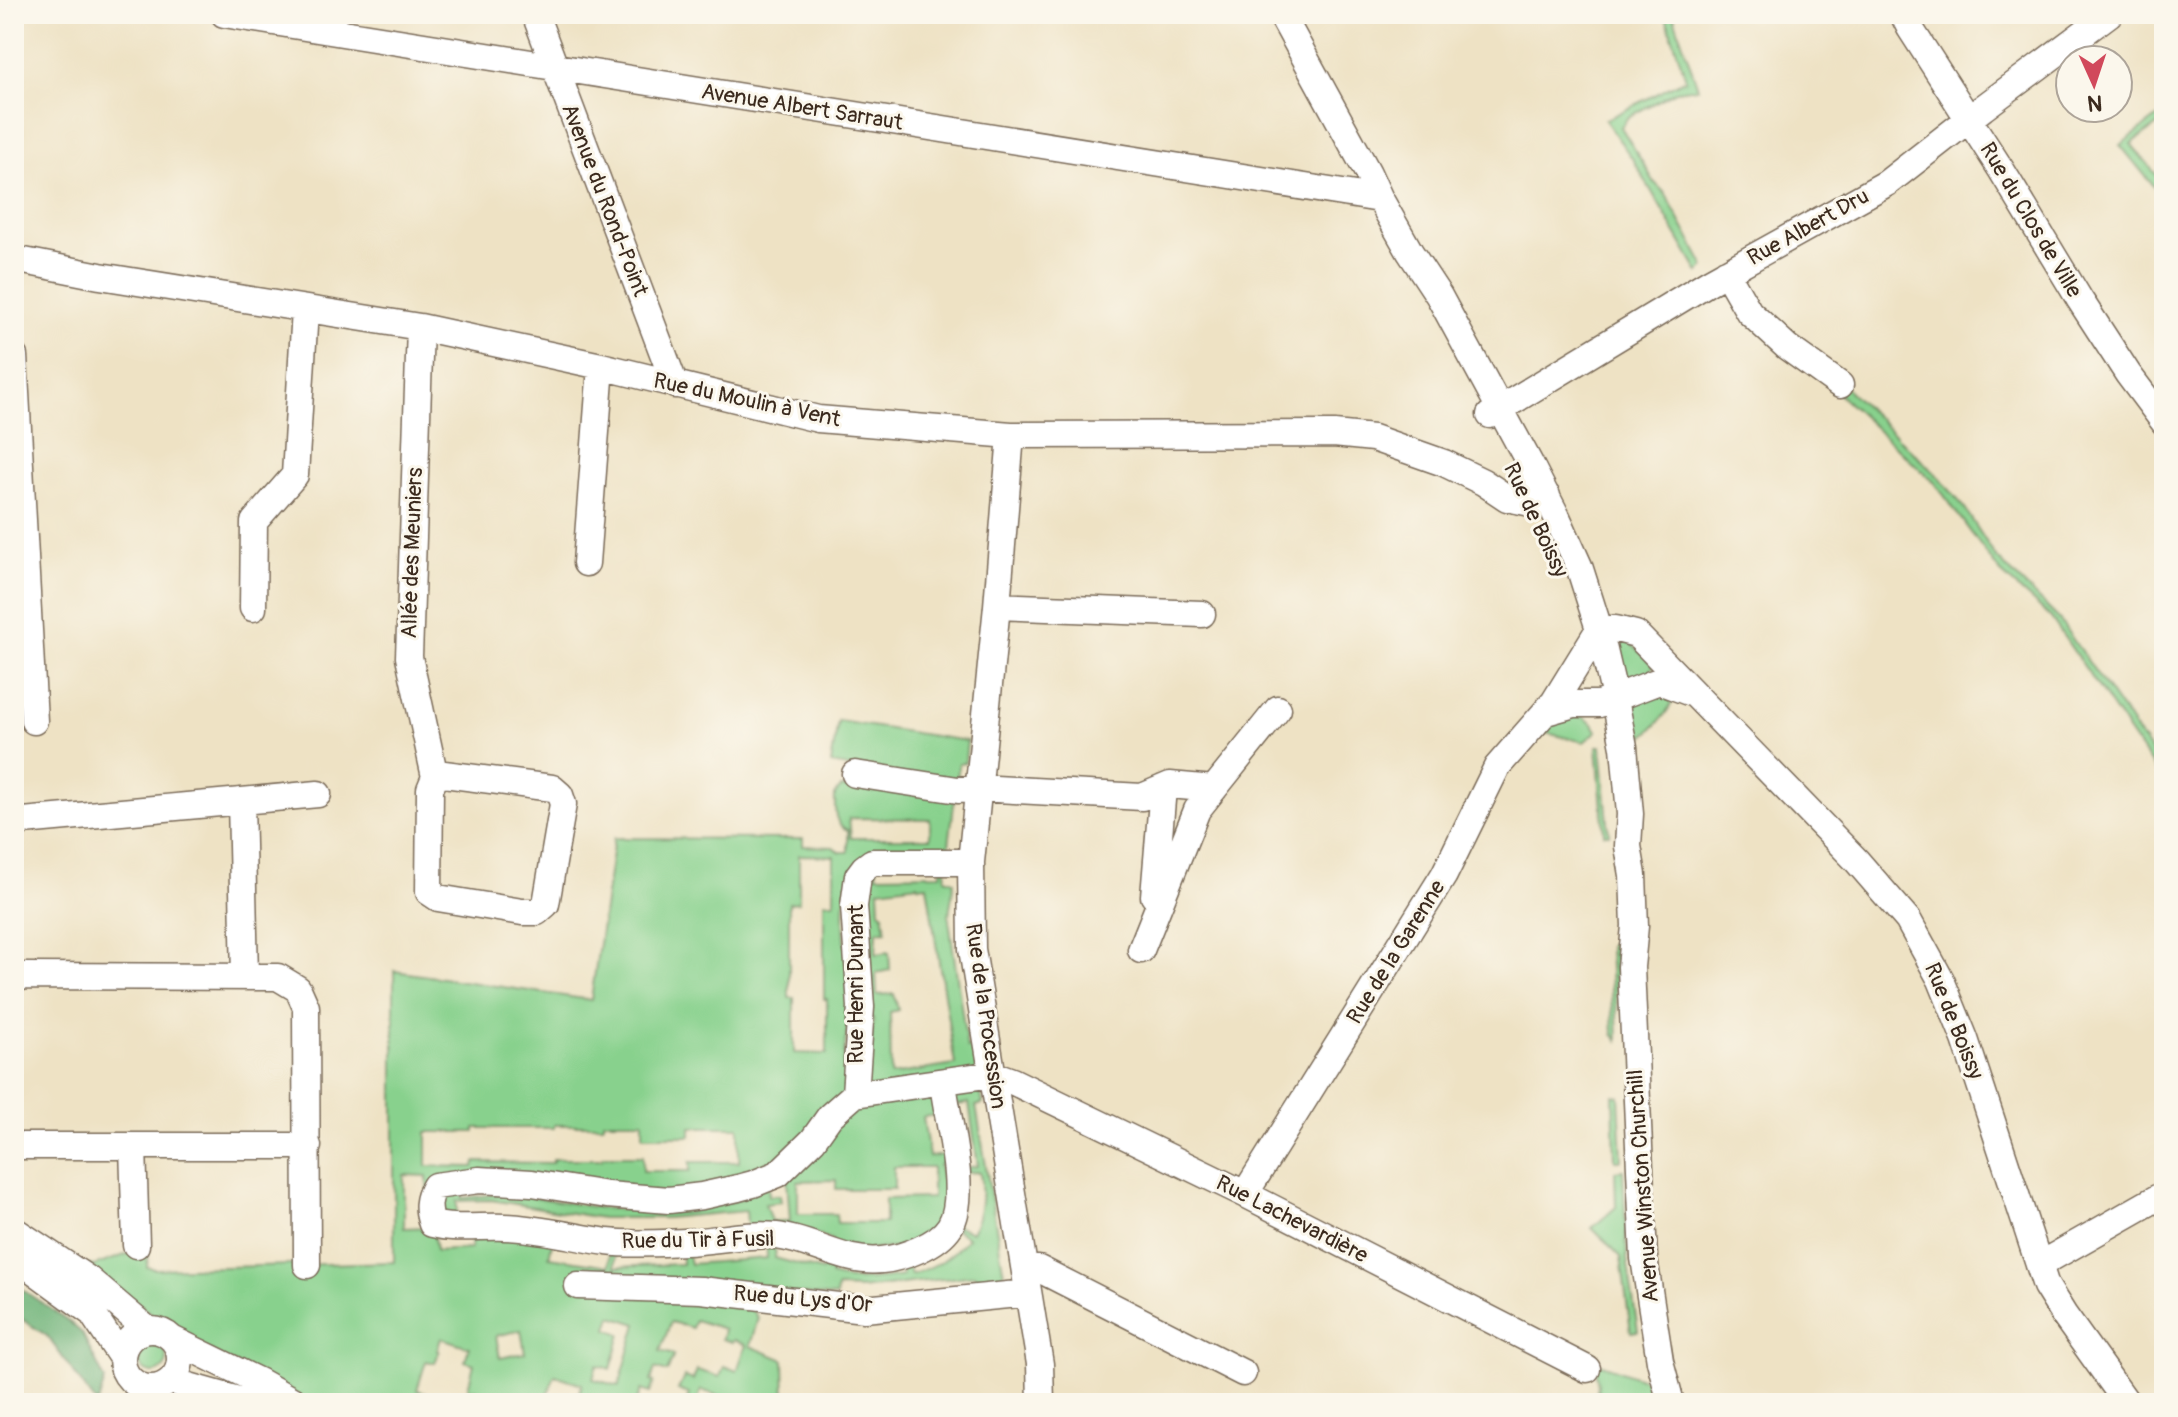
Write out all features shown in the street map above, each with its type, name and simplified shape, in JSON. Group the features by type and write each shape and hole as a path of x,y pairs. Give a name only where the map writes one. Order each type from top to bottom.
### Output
{"street":[{"name":"Avenue Albert Sarraut","path":"224,14 1380,199"},
{"name":"Avenue du Rond-Point","path":"535,14 675,385"},
{"name":"Rue de Boissy","path":"1281,14 1380,199 1439,296 1522,468 1579,566 1592,640 1609,697 1659,681 1693,694"},
{"name":"Rue du Clos de Ville","path":"1903,14 2080,300 2128,374 2164,422"},
{"name":"Rue Albert Dru","path":"1495,412 1726,272 1887,183 2109,14"},
{"name":"Rue du Moulin à Vent","path":"14,259 100,276 420,327 601,366 818,419 1011,435 1334,434 1373,438 1444,463 1507,498 1539,499"},
{"path":"1726,272 1749,312 1787,347 1840,385"},
{"path":"253,608 254,522 295,475 305,310"},
{"name":"Allée des Meuniers","path":"420,327 409,657 435,777 430,789 429,892 438,898 537,912 546,904 563,804 560,795 552,788 444,774 435,777"},
{"path":"14,356 34,721"},
{"path":"586,563 601,366"},
{"name":"Rue de la Procession","path":"1011,435 971,862 972,949 1040,1364 1041,1403"},
{"path":"1483,482 1505,479 1522,468"},
{"path":"997,606 1202,614"},
{"name":"Rue de Boissy","path":"1592,640 1616,629 1636,634 1856,860 1908,920 1941,980 1965,1039 2046,1286 2127,1403"},
{"name":"Rue de la Garenne","path":"1245,1194 1444,875 1497,767 1546,712 1592,640"},
{"path":"1546,712 1609,697"},
{"name":"Avenue Winston Churchill","path":"1609,697 1617,814 1615,859 1619,917 1631,967 1644,1258 1660,1361 1671,1403"},
{"path":"1141,950 1197,810 1278,709"},
{"path":"855,774 958,790 978,788 1142,797 1170,785 1214,789"},
{"path":"1152,921 1163,788"},
{"path":"14,828 23,821 318,794"},
{"path":"241,801 245,977"},
{"name":"Rue Henri Dunant","path":"432,1224 428,1197 435,1186 479,1180 532,1183 607,1195 669,1200 753,1184 778,1174 813,1140 830,1116 855,1094 861,1007 854,906 858,876 872,862 971,862"},
{"path":"14,980 24,976 278,977 298,989 306,1007 307,1265"},
{"path":"855,1094 993,1074"},
{"name":"Rue Lachevardière","path":"993,1074 1245,1194 1587,1369"},
{"name":"Rue du Tir à Fusil","path":"432,1224 444,1227 506,1227 610,1242 685,1242 776,1236 865,1261 899,1257 915,1252 943,1235 955,1214 958,1178 943,1083"},
{"path":"14,1146 308,1146"},
{"path":"133,1146 136,1245"},
{"path":"2039,1265 2164,1194"},
{"path":"14,1230 88,1279 178,1346 180,1365 171,1381 129,1393 122,1358 92,1313 14,1256"},
{"path":"1026,1281 1039,1269 1243,1373"},
{"name":"Rue du Lys d'Or","path":"578,1286 701,1290 864,1309 1026,1281"},
{"path":"122,1358 132,1337 160,1334 297,1403"},
{"path":"171,1381 249,1403"}],"green space":[{"path":"1665,14 1673,14 1698,88 1676,91 1628,117 1621,127 1655,183 1665,193 1705,267 1699,273 1634,161 1605,120 1686,79"},
{"path":"2164,113 2164,120 2131,144 2164,184 2164,199 2120,145"},
{"path":"1843,385 1938,476 1963,506 1996,557 2058,618 2164,771 2164,783 2051,618 1999,571 1935,483 1834,390"},
{"path":"1623,641 1629,642 1654,665 1649,673 1633,676 1622,674 1615,652"},
{"path":"1652,693 1675,694 1659,722 1634,741 1630,712 1632,707"},
{"path":"1580,715 1597,731 1584,742 1542,732 1544,724"},
{"path":"838,721 967,741 965,763 959,763 945,878 954,881 949,920 967,1048 973,1047 983,1104 976,1106 1005,1281 997,1286 979,1289 976,1275 861,1289 837,1288 836,1297 757,1290 752,1309 758,1318 750,1346 784,1360 785,1403 732,1403 733,1400 701,1390 697,1403 686,1403 689,1394 678,1390 684,1377 693,1380 697,1370 720,1377 724,1366 737,1371 746,1345 722,1339 724,1329 695,1320 692,1328 671,1322 660,1351 674,1355 667,1372 655,1368 650,1393 641,1390 636,1403 577,1403 582,1384 555,1375 547,1397 564,1403 474,1403 478,1391 468,1388 474,1364 465,1361 469,1347 441,1338 435,1363 426,1361 417,1390 426,1393 423,1403 311,1403 196,1344 77,1263 94,1266 133,1252 148,1254 147,1267 155,1269 394,1262 394,971 591,1000 614,838 803,839 803,846 833,847 840,852 848,852 848,830 837,820 835,794 841,788 851,788 853,768 831,764","holes":["849,818 930,819 930,838 851,838","799,855 834,856 834,902 824,902 827,1054 794,1053 794,998 789,998 789,903 799,902","941,861 941,874 877,875 877,862","847,883 858,885 854,906 867,905 870,951 858,954 859,967 848,966 844,914","927,885 955,1065 891,1075 890,1012 898,1010 894,994 877,995 876,973 890,970 889,952 876,954 877,931 886,930 880,911 879,889","860,982 859,1018 873,1019 869,1067 857,1069 856,1066 843,1066 849,1010 848,983","912,1087 914,1100 880,1105 878,1091","969,1103 978,1166 956,1169 957,1173 980,1172 981,1203 972,1232 951,1223 957,1204 958,1178 942,1180 939,1165 955,1162 947,1114 953,1154 929,1157 923,1117 947,1113 946,1107","603,1121 643,1121 643,1136 691,1136 691,1127 739,1127 739,1162 690,1162 690,1171 643,1171 643,1156 553,1159 553,1163 475,1162 474,1167 427,1166 427,1132 475,1132 475,1128 554,1128 554,1125 603,1125","894,1167 932,1167 932,1198 885,1199 885,1223 837,1223 836,1214 798,1214 798,1181 836,1180 836,1189 894,1189","404,1175 427,1176 429,1227 404,1228","787,1179 790,1221 771,1221 765,1204 781,1202 780,1195 769,1196 768,1184","479,1180 532,1183 607,1195 669,1200 738,1188 742,1199 688,1212 601,1208 508,1193 463,1198 460,1184","491,1200 602,1218 665,1218 746,1211 748,1237 766,1236 767,1258 690,1264 685,1242 681,1242 682,1264 615,1267 616,1242 506,1227 472,1227 471,1249 436,1251 432,1225 457,1226 457,1201","938,1221 950,1225 968,1238 942,1261 911,1275 905,1255 901,1256 903,1245 923,1236","769,1225 801,1229 832,1240 834,1253 822,1271 775,1258 776,1236 769,1235","554,1234 610,1243 609,1266 549,1257","844,1244 862,1250 892,1248 899,1258 903,1276 849,1279 831,1276 834,1254 837,1255","612,1316 637,1324 619,1386 593,1379 597,1365 611,1369 621,1334 608,1329","521,1330 525,1353 500,1358 496,1336"]},
{"path":"1597,746 1601,746 1609,834 1604,834"},
{"path":"1614,940 1618,1040 1613,1034 1609,945"},
{"path":"1613,1095 1619,1096 1622,1160 1615,1160"},
{"path":"1623,1170 1627,1259 1638,1331 1631,1332 1621,1257 1592,1228 1616,1207 1615,1171"},
{"path":"14,1284 82,1333 105,1380 98,1403 47,1336 14,1314"},
{"path":"153,1345 163,1349 167,1359 163,1369 153,1373 143,1369 139,1359 143,1349"},
{"path":"1594,1361 1649,1381 1653,1403 1615,1403 1597,1390"}]}
